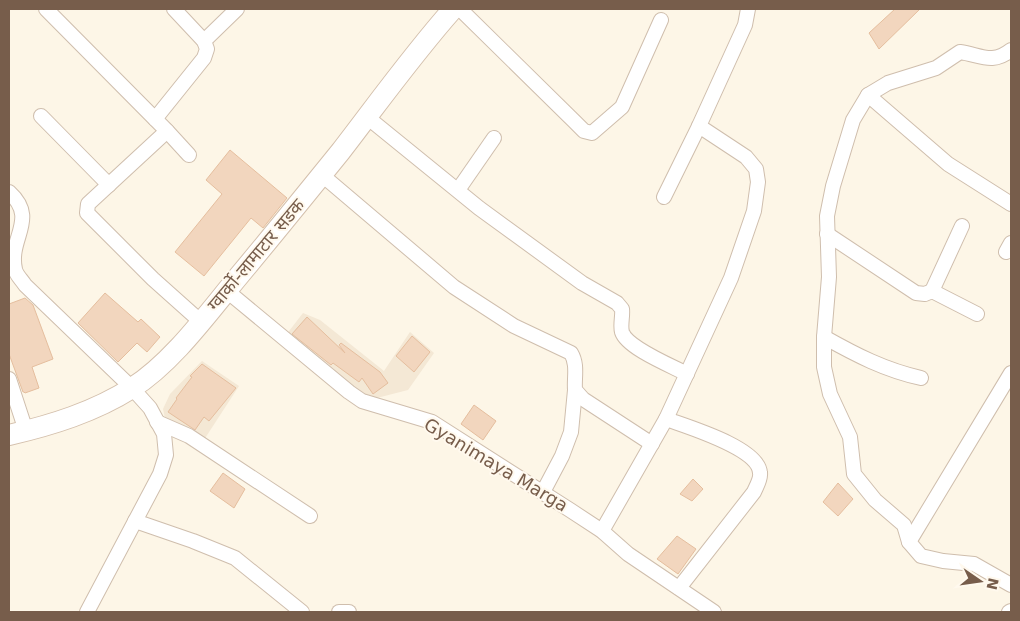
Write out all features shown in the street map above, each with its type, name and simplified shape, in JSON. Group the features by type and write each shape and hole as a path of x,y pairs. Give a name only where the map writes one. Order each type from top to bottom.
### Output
{"main road":[{"name":"ग्वार्को-लामाटार सडक","path":"17,433 70,418 132,388 168,360 322,175 423,42 453,9"}],"street":[{"path":"46,9 189,155"},
{"path":"155,119 204,58 207,49 204,41 174,9"},
{"path":"204,41 237,9"},
{"path":"460,9 584,131 592,133 622,107 661,20"},
{"path":"664,197 700,126 745,25 748,9"},
{"path":"1011,50 993,59 980,58 960,52 936,68 888,83 868,95 853,120 833,186 827,216 829,277 824,337 824,367 830,394 850,437 854,474 874,500 904,525 909,542 921,556 943,561 974,564 1011,585"},
{"path":"868,95 948,164 1011,204"},
{"path":"41,116 109,185"},
{"path":"367,117 458,190 582,283 617,303 622,309 621,330 625,338 633,345 687,374"},
{"path":"602,531 666,419 731,278 754,211 758,182 756,169 746,157 700,126"},
{"path":"167,132 88,204 87,213 152,279 200,321"},
{"path":"458,190 494,138"},
{"path":"322,175 454,287 514,326 571,353 575,360 576,369 572,432 543,492"},
{"path":"9,192 19,201 23,212 14,257 15,271 31,291 132,388 150,408 164,434 166,455 160,474 87,612"},
{"path":"827,234 916,293 925,294 932,291 962,226"},
{"name":"Gyanimaya Marga","path":"227,291 362,401 432,422 602,531 628,554 714,612"},
{"path":"932,291 977,314"},
{"path":"824,337 861,358 904,374 921,378"},
{"path":"909,542 1011,373"},
{"path":"9,379 17,433"},
{"path":"575,390 583,399 652,444"},
{"path":"666,419 739,448 756,461 761,474 754,492 678,588"},
{"path":"158,422 189,436 310,516"},
{"path":"134,521 193,541 235,558 302,612"},
{"path":"339,612 348,612"}],"shaded area":[{"path":"303,313 320,320 384,371 410,332 434,353 408,390 369,400 286,335"},
{"path":"202,361 239,386 198,449 168,433 163,409 170,394"}],"building":[{"path":"895,9 920,9 879,49 869,33"},
{"path":"230,150 287,198 263,228 251,218 204,276 175,252 222,194 206,180"},
{"path":"105,293 138,322 141,319 160,337 147,352 137,343 118,362 78,323"},
{"path":"25,298 33,305 53,359 32,367 39,388 25,393 9,354 9,304"},
{"path":"307,317 345,353 339,345 341,343 380,372 388,383 373,394 362,378 359,382 333,363 331,365 292,334"},
{"path":"412,336 430,352 414,372 396,356"},
{"path":"202,364 236,388 209,421 204,417 195,430 168,412 192,377 190,376"},
{"path":"474,405 496,421 483,440 461,424"},
{"path":"223,473 245,489 234,508 210,491"},
{"path":"693,479 703,489 692,501 680,494"},
{"path":"838,483 853,499 838,516 823,502"},
{"path":"677,536 696,549 678,574 657,559"}]}
